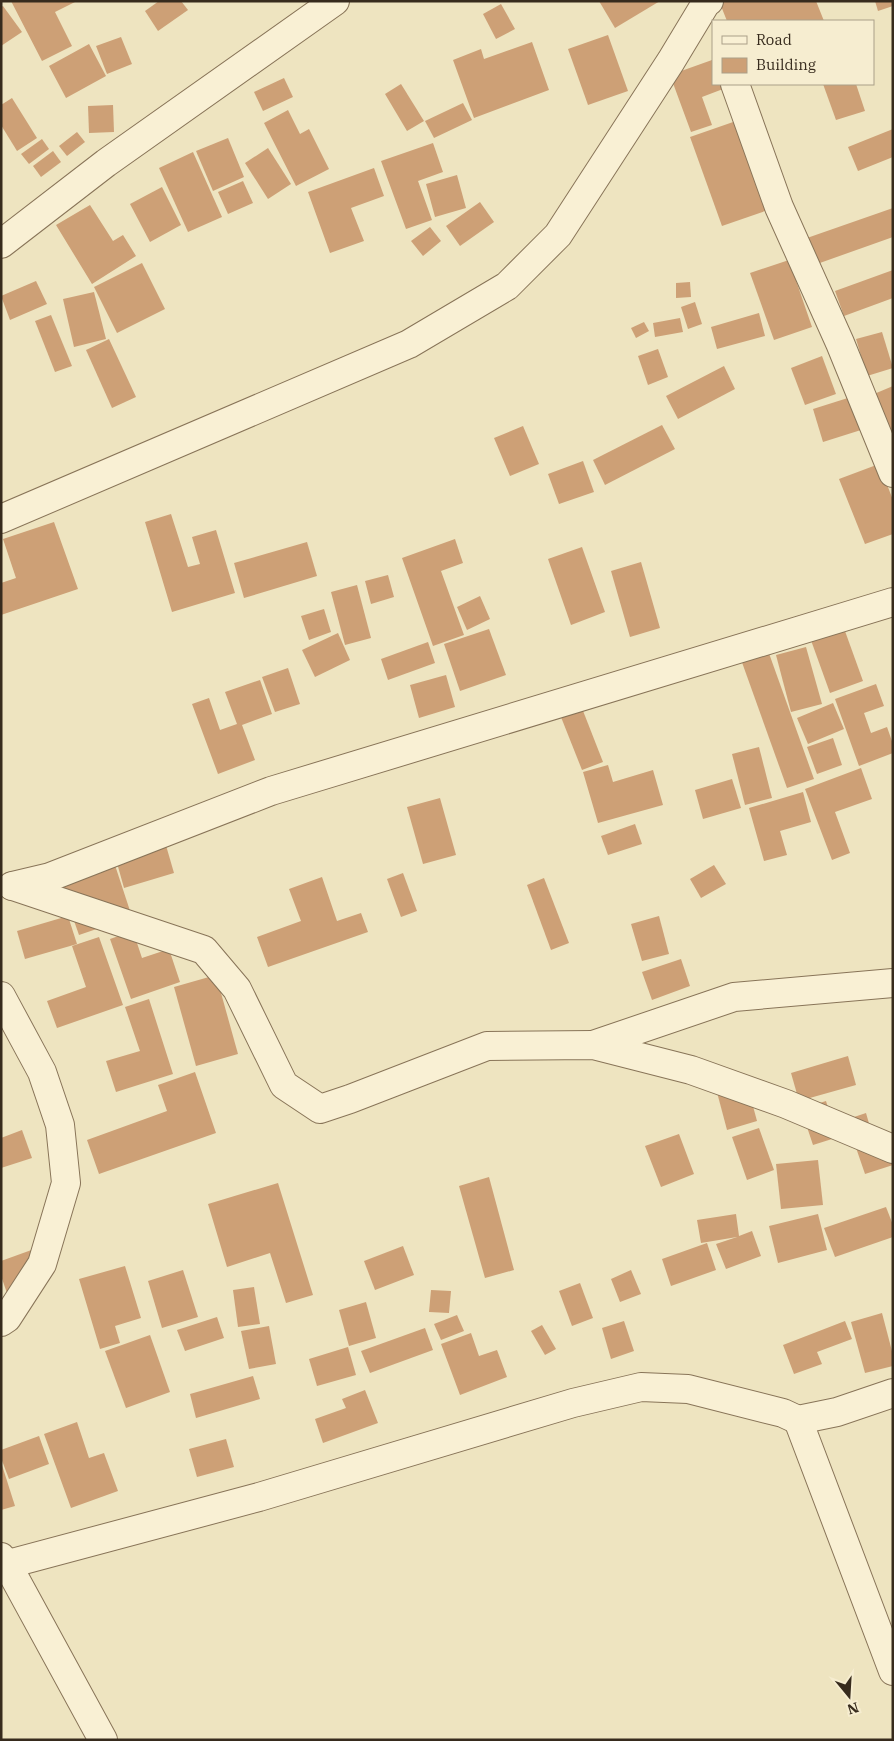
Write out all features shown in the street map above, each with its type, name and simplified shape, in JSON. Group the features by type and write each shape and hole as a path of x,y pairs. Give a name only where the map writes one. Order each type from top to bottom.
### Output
{"street":[{"path":"1,244 317,5"},
{"path":"1,518 409,344 507,286 558,235 708,7"},
{"path":"735,85 779,207 840,343 893,472"},
{"path":"7,887 50,877 271,791 893,602"},
{"path":"7,887 204,950 237,990 284,1085 320,1109 487,1046 593,1045 691,1070 786,1104 893,1148"},
{"path":"593,1045 734,997 893,983"},
{"path":"1,996 42,1072 60,1125 66,1183 42,1264 7,1318 1,1322"},
{"path":"103,1740 3,1562 259,1497 574,1402 641,1387 688,1389 783,1413 798,1420 837,1412 893,1393"},
{"path":"798,1420 893,1671"}],"building":[{"path":"11,1 77,1 55,12 72,46 42,61"},
{"path":"159,1 181,1 188,10 158,31 145,11"},
{"path":"599,1 660,1 615,28"},
{"path":"719,1 816,1 824,20 727,20"},
{"path":"875,1 893,1 893,6 878,11"},
{"path":"501,4 515,29 496,39 483,14"},
{"path":"3,6 22,32 1,46 1,7"},
{"path":"608,35 628,91 588,105 568,49"},
{"path":"121,37 132,64 107,74 96,46"},
{"path":"532,42 549,90 474,118 453,60 481,49 484,59"},
{"path":"89,44 106,76 66,98 49,66"},
{"path":"712,60 712,85 721,85 723,89 702,97 712,125 691,132 670,75"},
{"path":"284,78 293,97 263,111 254,92"},
{"path":"401,84 424,121 407,131 385,94"},
{"path":"823,85 856,85 865,111 836,120"},
{"path":"12,98 37,138 17,151 1,125 1,105"},
{"path":"463,103 472,120 434,138 425,121"},
{"path":"113,105 114,132 89,133 88,106"},
{"path":"288,110 300,134 309,129 329,169 296,186 264,123"},
{"path":"736,121 768,210 722,226 690,137"},
{"path":"893,129 893,157 858,171 848,147"},
{"path":"77,132 85,142 67,156 59,146"},
{"path":"228,138 244,177 213,191 196,151"},
{"path":"42,139 49,149 29,164 21,154"},
{"path":"433,143 443,172 418,181 432,220 406,229 381,161"},
{"path":"268,148 291,184 268,199 245,163"},
{"path":"53,151 61,162 41,177 33,166"},
{"path":"193,152 222,217 188,232 159,168"},
{"path":"374,168 384,196 351,208 364,241 330,253 308,192"},
{"path":"457,175 466,208 435,217 426,184"},
{"path":"243,181 253,203 228,214 218,192"},
{"path":"162,187 181,225 150,242 130,204"},
{"path":"480,202 494,222 460,246 446,226"},
{"path":"90,205 113,241 123,235 136,256 92,284 56,225"},
{"path":"893,208 893,237 817,264 807,238"},
{"path":"430,227 441,241 423,256 411,241"},
{"path":"789,260 812,327 774,340 750,273"},
{"path":"142,263 165,309 117,333 94,287"},
{"path":"893,270 893,298 844,316 835,291"},
{"path":"36,281 47,304 10,320 1,296"},
{"path":"690,282 691,297 676,298 676,283"},
{"path":"94,292 106,339 74,347 63,299"},
{"path":"695,302 702,324 688,329 681,307"},
{"path":"759,313 765,336 717,349 711,327"},
{"path":"51,315 72,366 55,372 35,321"},
{"path":"680,318 683,332 655,337 653,323"},
{"path":"644,322 649,331 636,338 631,328"},
{"path":"882,332 893,368 867,376 856,339"},
{"path":"109,339 136,397 112,408 86,350"},
{"path":"658,349 668,377 648,385 638,356"},
{"path":"822,356 836,394 805,405 791,368"},
{"path":"724,366 735,389 678,419 666,396"},
{"path":"893,386 893,442 874,394"},
{"path":"851,397 861,430 823,442 813,409"},
{"path":"662,425 675,449 605,485 593,460"},
{"path":"523,426 539,464 510,476 494,438"},
{"path":"583,461 594,492 559,504 548,474"},
{"path":"879,464 893,500 893,534 865,544 839,479"},
{"path":"171,514 188,567 200,564 192,537 216,530 235,593 172,612 145,522"},
{"path":"54,522 78,589 1,615 1,583 16,578 3,539"},
{"path":"455,539 463,563 441,571 464,635 433,646 402,558"},
{"path":"307,542 317,576 244,598 234,563"},
{"path":"582,547 605,612 571,625 548,559"},
{"path":"641,562 660,628 630,637 611,571"},
{"path":"388,575 394,597 371,604 365,581"},
{"path":"357,585 371,638 345,645 331,592"},
{"path":"480,596 490,619 467,630 457,607"},
{"path":"324,609 331,632 309,640 301,616"},
{"path":"841,620 863,681 830,693 808,632"},
{"path":"489,629 506,675 460,691 444,644"},
{"path":"338,633 350,660 315,677 302,650"},
{"path":"428,642 435,663 388,680 381,659"},
{"path":"766,645 814,779 787,788 739,654"},
{"path":"806,647 822,704 791,712 776,655"},
{"path":"288,668 300,704 275,712 262,677"},
{"path":"446,675 455,707 419,718 410,685"},
{"path":"260,680 272,714 242,725 255,760 218,774 192,704 209,698 220,730 237,724 225,692"},
{"path":"876,684 884,706 864,713 871,733 887,727 893,744 893,753 859,766 835,699"},
{"path":"578,698 603,762 582,770 557,707"},
{"path":"833,703 844,729 808,744 797,718"},
{"path":"833,738 842,765 817,774 807,747"},
{"path":"759,747 772,798 745,805 732,754"},
{"path":"608,765 613,782 653,770 663,805 598,823 583,772"},
{"path":"861,768 872,799 835,812 850,853 832,860 805,789"},
{"path":"732,779 741,808 703,819 695,790"},
{"path":"803,792 811,822 780,831 787,855 764,861 749,808"},
{"path":"440,798 456,855 423,864 407,807"},
{"path":"635,824 642,844 608,855 601,836"},
{"path":"165,842 174,873 124,888 115,856"},
{"path":"113,859 132,917 79,935 59,878"},
{"path":"714,865 726,884 701,898 690,879"},
{"path":"403,873 417,911 401,917 387,879"},
{"path":"322,877 337,921 361,913 368,932 268,967 257,937 301,921 289,889"},
{"path":"544,878 569,943 551,950 527,885"},
{"path":"68,916 77,944 25,959 17,931"},
{"path":"659,916 669,954 642,961 631,924"},
{"path":"133,931 142,958 169,949 180,982 131,999 110,939"},
{"path":"99,937 123,1005 57,1028 47,1001 86,987 72,946"},
{"path":"681,959 690,986 652,1000 642,972"},
{"path":"216,975 238,1054 196,1066 174,987"},
{"path":"149,999 173,1074 116,1092 106,1061 140,1051 125,1007"},
{"path":"848,1056 856,1085 799,1101 791,1073"},
{"path":"195,1072 216,1133 99,1174 87,1140 167,1111 158,1085"},
{"path":"744,1073 757,1121 727,1130 714,1081"},
{"path":"826,1101 833,1124 866,1113 870,1127 813,1145 801,1109"},
{"path":"759,1128 774,1170 747,1180 732,1137"},
{"path":"22,1130 32,1158 1,1168 1,1138"},
{"path":"679,1134 694,1174 661,1187 645,1146"},
{"path":"854,1142 893,1159 893,1165 865,1174"},
{"path":"818,1160 823,1205 781,1209 776,1164"},
{"path":"489,1177 514,1270 485,1278 459,1186"},
{"path":"278,1183 313,1295 286,1303 270,1253 227,1267 208,1204"},
{"path":"886,1207 893,1225 893,1237 835,1257 824,1228"},
{"path":"736,1214 739,1236 752,1231 761,1256 726,1269 716,1244 737,1237 701,1243 697,1220"},
{"path":"818,1214 827,1250 778,1263 769,1226"},
{"path":"707,1243 716,1270 671,1286 662,1259"},
{"path":"403,1246 414,1275 375,1290 364,1261"},
{"path":"37,1248 48,1278 7,1293 1,1276 1,1261"},
{"path":"125,1266 141,1318 115,1326 120,1343 100,1349 79,1279"},
{"path":"183,1270 198,1317 162,1328 148,1281"},
{"path":"631,1270 641,1294 620,1302 611,1279"},
{"path":"580,1283 593,1318 572,1326 559,1291"},
{"path":"254,1287 260,1324 238,1327 233,1290"},
{"path":"431,1290 451,1291 449,1313 429,1312"},
{"path":"366,1302 376,1338 349,1346 339,1310"},
{"path":"882,1313 893,1355 893,1366 865,1373 851,1322"},
{"path":"457,1315 464,1331 441,1340 434,1324"},
{"path":"217,1317 224,1338 185,1351 177,1330"},
{"path":"624,1321 634,1351 611,1359 602,1328"},
{"path":"845,1321 852,1339 817,1352 822,1364 794,1374 783,1345"},
{"path":"542,1325 556,1349 545,1355 531,1331"},
{"path":"269,1326 276,1364 249,1369 241,1331"},
{"path":"425,1328 433,1350 370,1373 361,1351"},
{"path":"471,1333 479,1356 497,1350 507,1377 460,1395 441,1344"},
{"path":"150,1335 170,1392 126,1408 105,1351"},
{"path":"348,1347 356,1375 317,1386 309,1359"},
{"path":"253,1376 260,1399 196,1418 190,1394"},
{"path":"365,1390 378,1423 323,1443 315,1419 346,1408 342,1399"},
{"path":"77,1422 89,1458 104,1453 118,1491 71,1508 44,1434"},
{"path":"39,1436 49,1464 9,1479 1,1458 1,1450"},
{"path":"226,1439 234,1467 197,1477 189,1449"},
{"path":"1,1462 15,1506 1,1510"}]}
